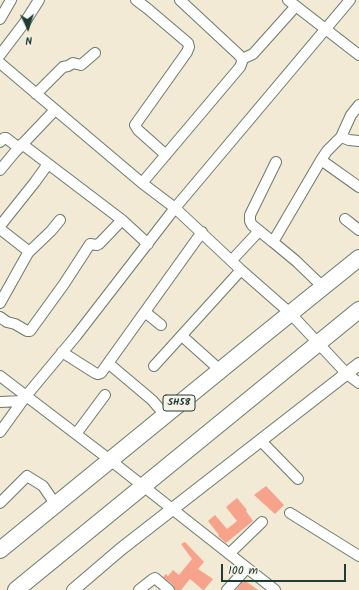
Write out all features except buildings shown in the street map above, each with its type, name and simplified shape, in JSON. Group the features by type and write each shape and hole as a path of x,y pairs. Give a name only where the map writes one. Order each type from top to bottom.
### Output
{"main road":[{"name":"SH58","path":"0,550 359,258"},
{"path":"16,590 359,310"}],"street":[{"path":"0,19 11,0"},
{"path":"0,55 39,0"},
{"path":"136,0 188,43 189,47 187,52 135,125 138,130 166,155"},
{"path":"142,183 240,67 242,62 239,55 180,0"},
{"path":"0,432 24,398 148,244 175,208 350,0"},
{"path":"242,59 253,54 292,3 359,55"},
{"path":"36,94 63,67 74,63 80,66 95,53"},
{"path":"0,63 202,232 241,270 290,313 347,374 359,383"},
{"path":"273,242 321,160 327,151 341,137 351,115 359,105"},
{"path":"0,170 55,110"},
{"path":"341,137 359,141"},
{"path":"0,142 6,138 48,164 122,220 148,244"},
{"path":"321,160 359,187"},
{"path":"276,162 250,216 250,221 252,225 296,261 323,287"},
{"path":"0,226 48,164"},
{"path":"345,219 359,230"},
{"path":"0,303 28,253 60,220"},
{"path":"0,317 26,331 30,331 64,284 90,244 99,244 122,220"},
{"path":"0,229 25,248 28,253"},
{"path":"232,260 259,231"},
{"path":"62,352 97,374 101,373 202,232"},
{"path":"154,366 241,270"},
{"path":"145,312 161,325"},
{"path":"182,336 220,370"},
{"path":"108,363 152,400 165,415"},
{"path":"73,590 121,549 359,364"},
{"path":"0,376 24,398 76,434 110,460 275,590"},
{"path":"76,434 105,395"},
{"path":"0,402 24,398"},
{"path":"261,441 298,479"},
{"path":"0,503 27,476 43,486 56,505"},
{"path":"290,513 359,556"},
{"path":"229,554 262,522"},
{"path":"227,590 247,568"},
{"path":"139,590 155,578 169,590"}]}
